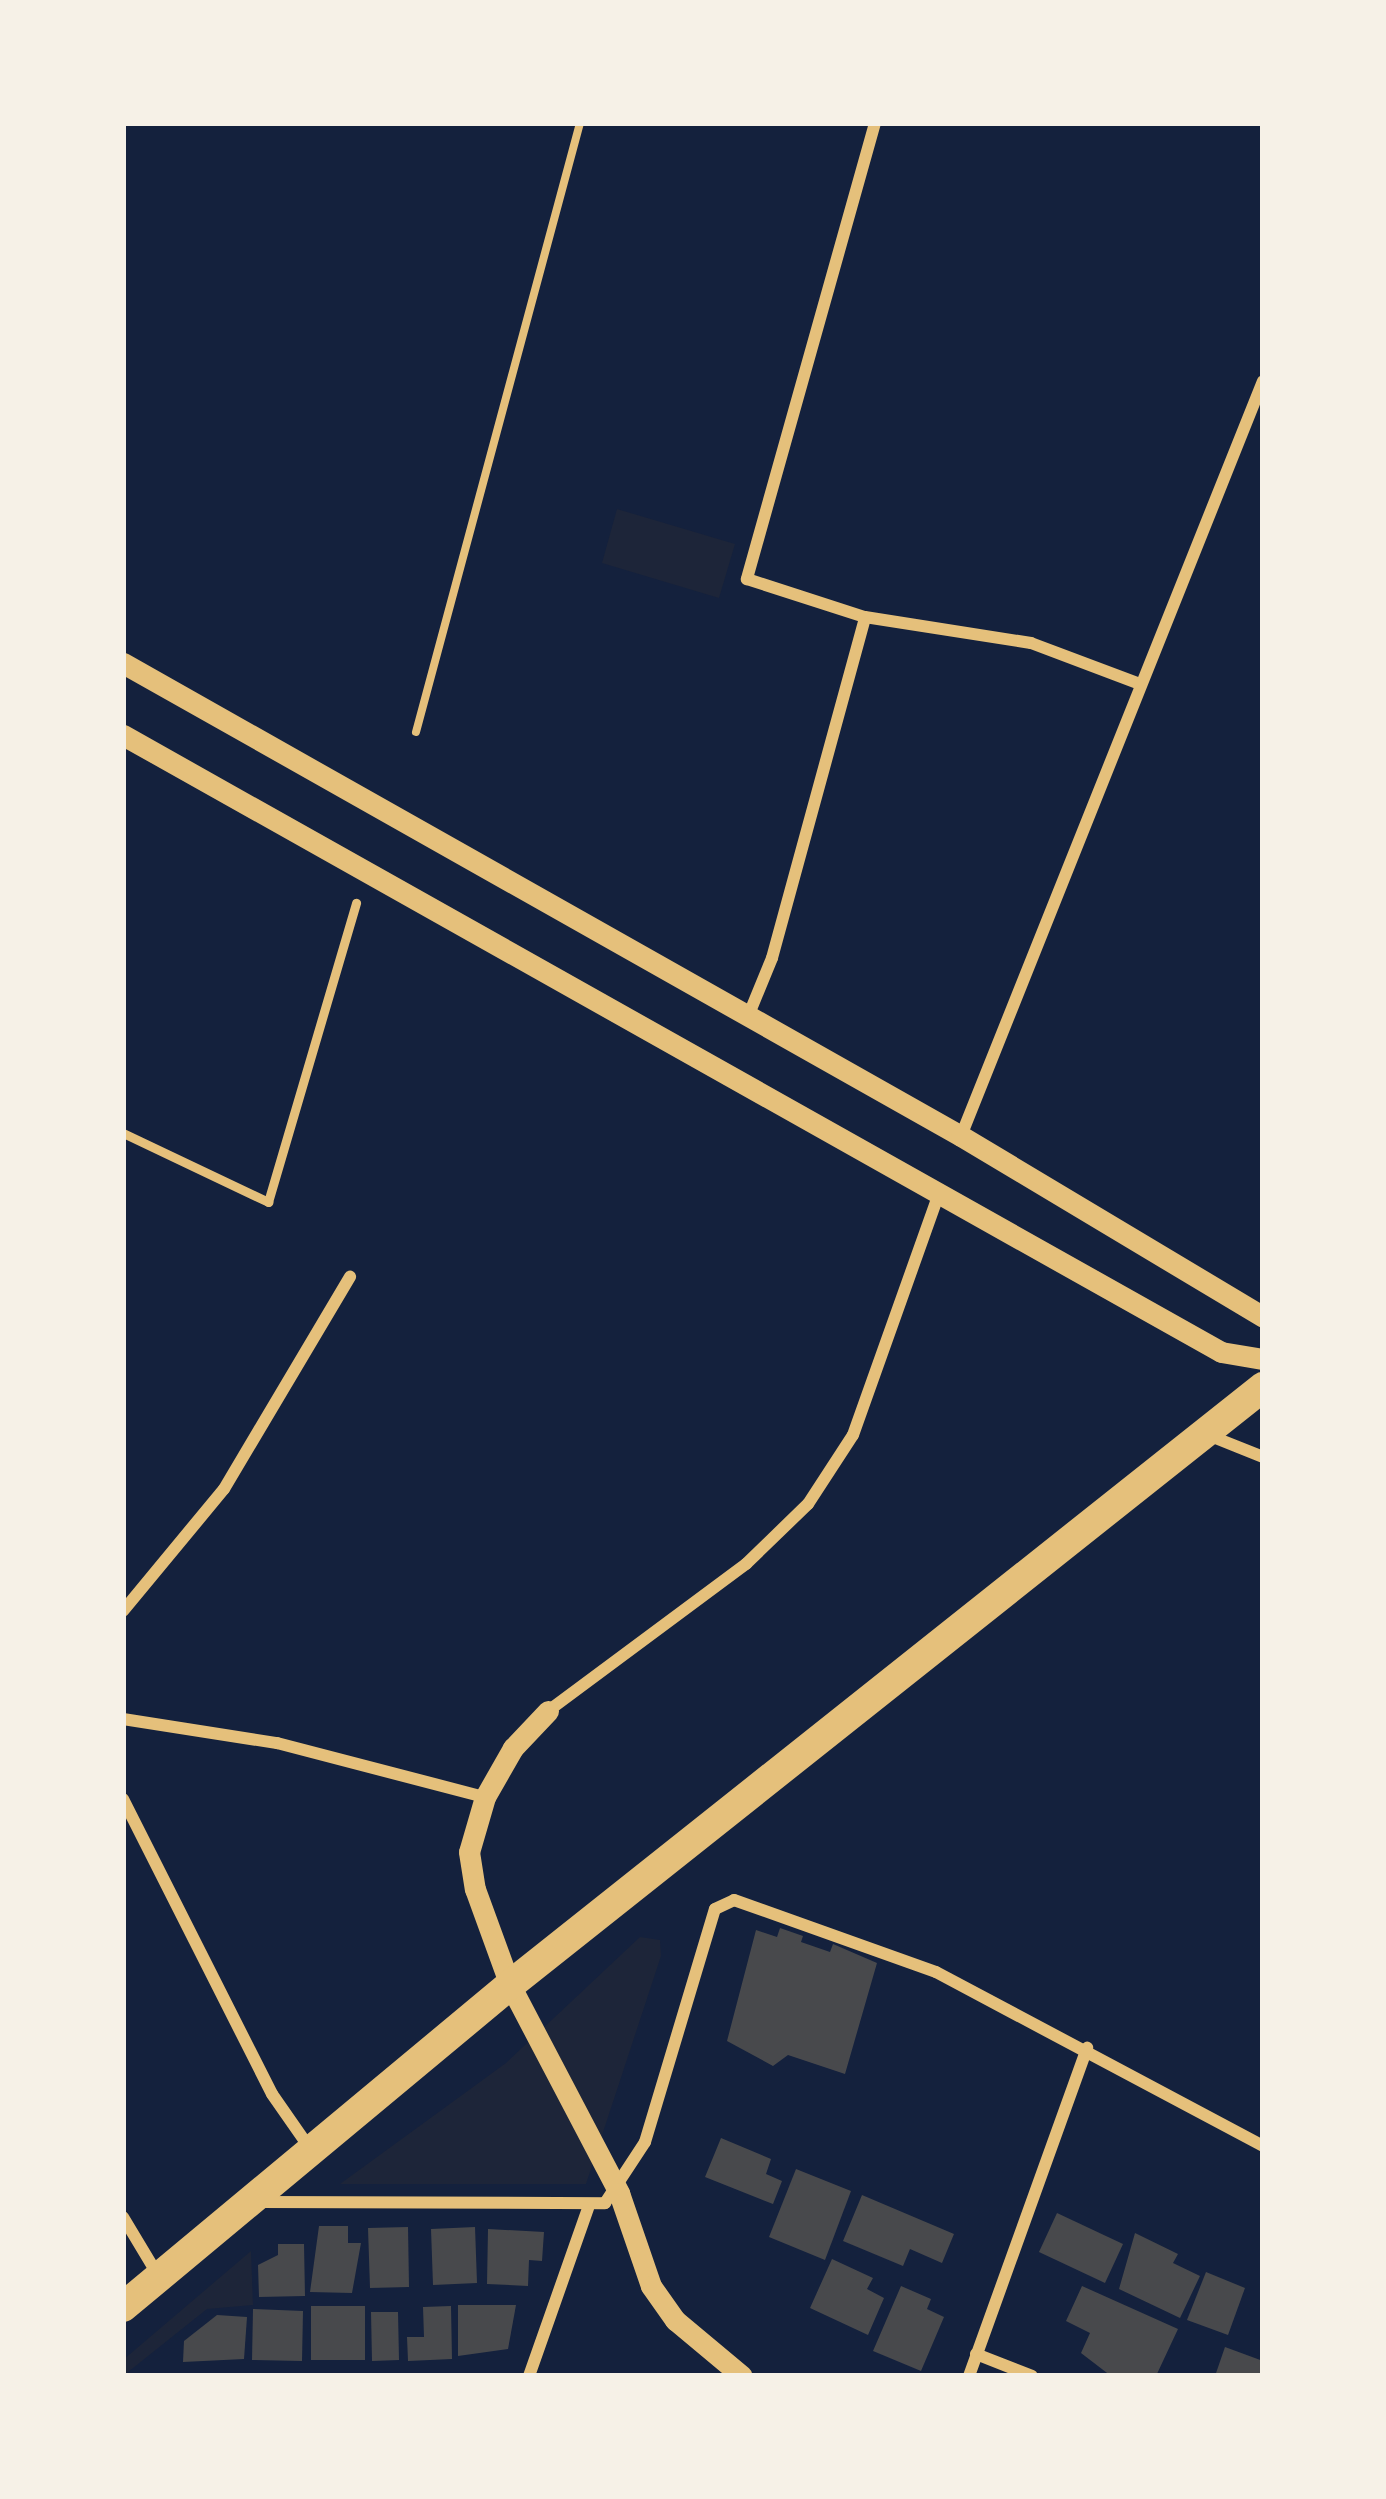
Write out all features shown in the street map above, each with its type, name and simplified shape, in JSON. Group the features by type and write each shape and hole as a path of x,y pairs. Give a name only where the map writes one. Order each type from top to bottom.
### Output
{"main road":[{"path":"123,2307 511,1985 1263,1387"}],"street":[{"path":"874,123 748,579 865,617 1031,644 1140,685"},
{"path":"961,1136 1263,381"},
{"path":"747,1019 772,958 865,617"},
{"path":"123,663 961,1136 1263,1317"},
{"path":"123,735 1221,1352 1263,1359"},
{"path":"742,2376 675,2320 651,2286 619,2193 511,1985 469,1852 485,1797 513,1748 548,1711 746,1564 808,1504 853,1435 939,1194"},
{"path":"123,1611 224,1489 350,1276"},
{"path":"1205,1434 1263,1457"},
{"path":"123,1719 278,1743 485,1797"},
{"path":"123,1799 272,2094 310,2149"},
{"path":"246,2202 588,2208 619,2193 645,2142 715,1910 734,1900 936,1972 1087,2048 1263,2146"},
{"path":"969,2376 1087,2048"},
{"path":"529,2376 588,2208"},
{"path":"123,2217 159,2277"},
{"path":"976,2354 1032,2376"}],"lane":[{"path":"123,1133 268,1202 356,903"}],"path":[{"path":"416,732 580,123"}],"shaded area":[{"path":"617,509 735,544 719,598 602,563"},
{"path":"640,1937 660,1940 661,1956 586,2184 340,2184 506,2063"},
{"path":"251,2251 253,2305 207,2309 123,2376 123,2360"}],"building":[{"path":"780,1928 803,1936 801,1942 830,1952 833,1944 877,1963 845,2074 788,2055 773,2066 727,2041 756,1930 777,1937"},
{"path":"721,2138 771,2159 766,2174 782,2181 773,2204 705,2177"},
{"path":"796,2169 851,2191 825,2260 769,2237"},
{"path":"862,2195 954,2234 942,2263 910,2249 903,2266 843,2241"},
{"path":"1057,2213 1123,2244 1105,2283 1039,2252"},
{"path":"319,2226 348,2226 348,2243 361,2243 352,2293 310,2292"},
{"path":"408,2227 409,2287 370,2288 368,2228"},
{"path":"475,2227 477,2283 433,2285 431,2229"},
{"path":"488,2229 544,2232 542,2261 529,2260 528,2286 487,2284"},
{"path":"1135,2233 1178,2254 1173,2263 1200,2276 1180,2318 1119,2289"},
{"path":"278,2244 304,2244 305,2296 259,2297 258,2265 278,2255"},
{"path":"832,2259 873,2278 867,2289 884,2298 868,2335 810,2308"},
{"path":"1206,2272 1245,2288 1228,2335 1187,2320"},
{"path":"901,2286 931,2299 927,2309 944,2317 921,2371 873,2351"},
{"path":"1082,2286 1178,2329 1156,2376 1111,2376 1081,2353 1090,2333 1066,2321"},
{"path":"458,2305 516,2305 508,2349 458,2356"},
{"path":"311,2306 365,2306 365,2360 311,2360"},
{"path":"451,2306 452,2359 408,2361 407,2337 424,2337 423,2307"},
{"path":"253,2309 303,2311 302,2361 252,2360"},
{"path":"371,2312 398,2312 399,2360 372,2361"},
{"path":"217,2315 247,2317 244,2359 183,2362 184,2341"},
{"path":"1225,2347 1263,2361 1263,2376 1215,2376"}]}
